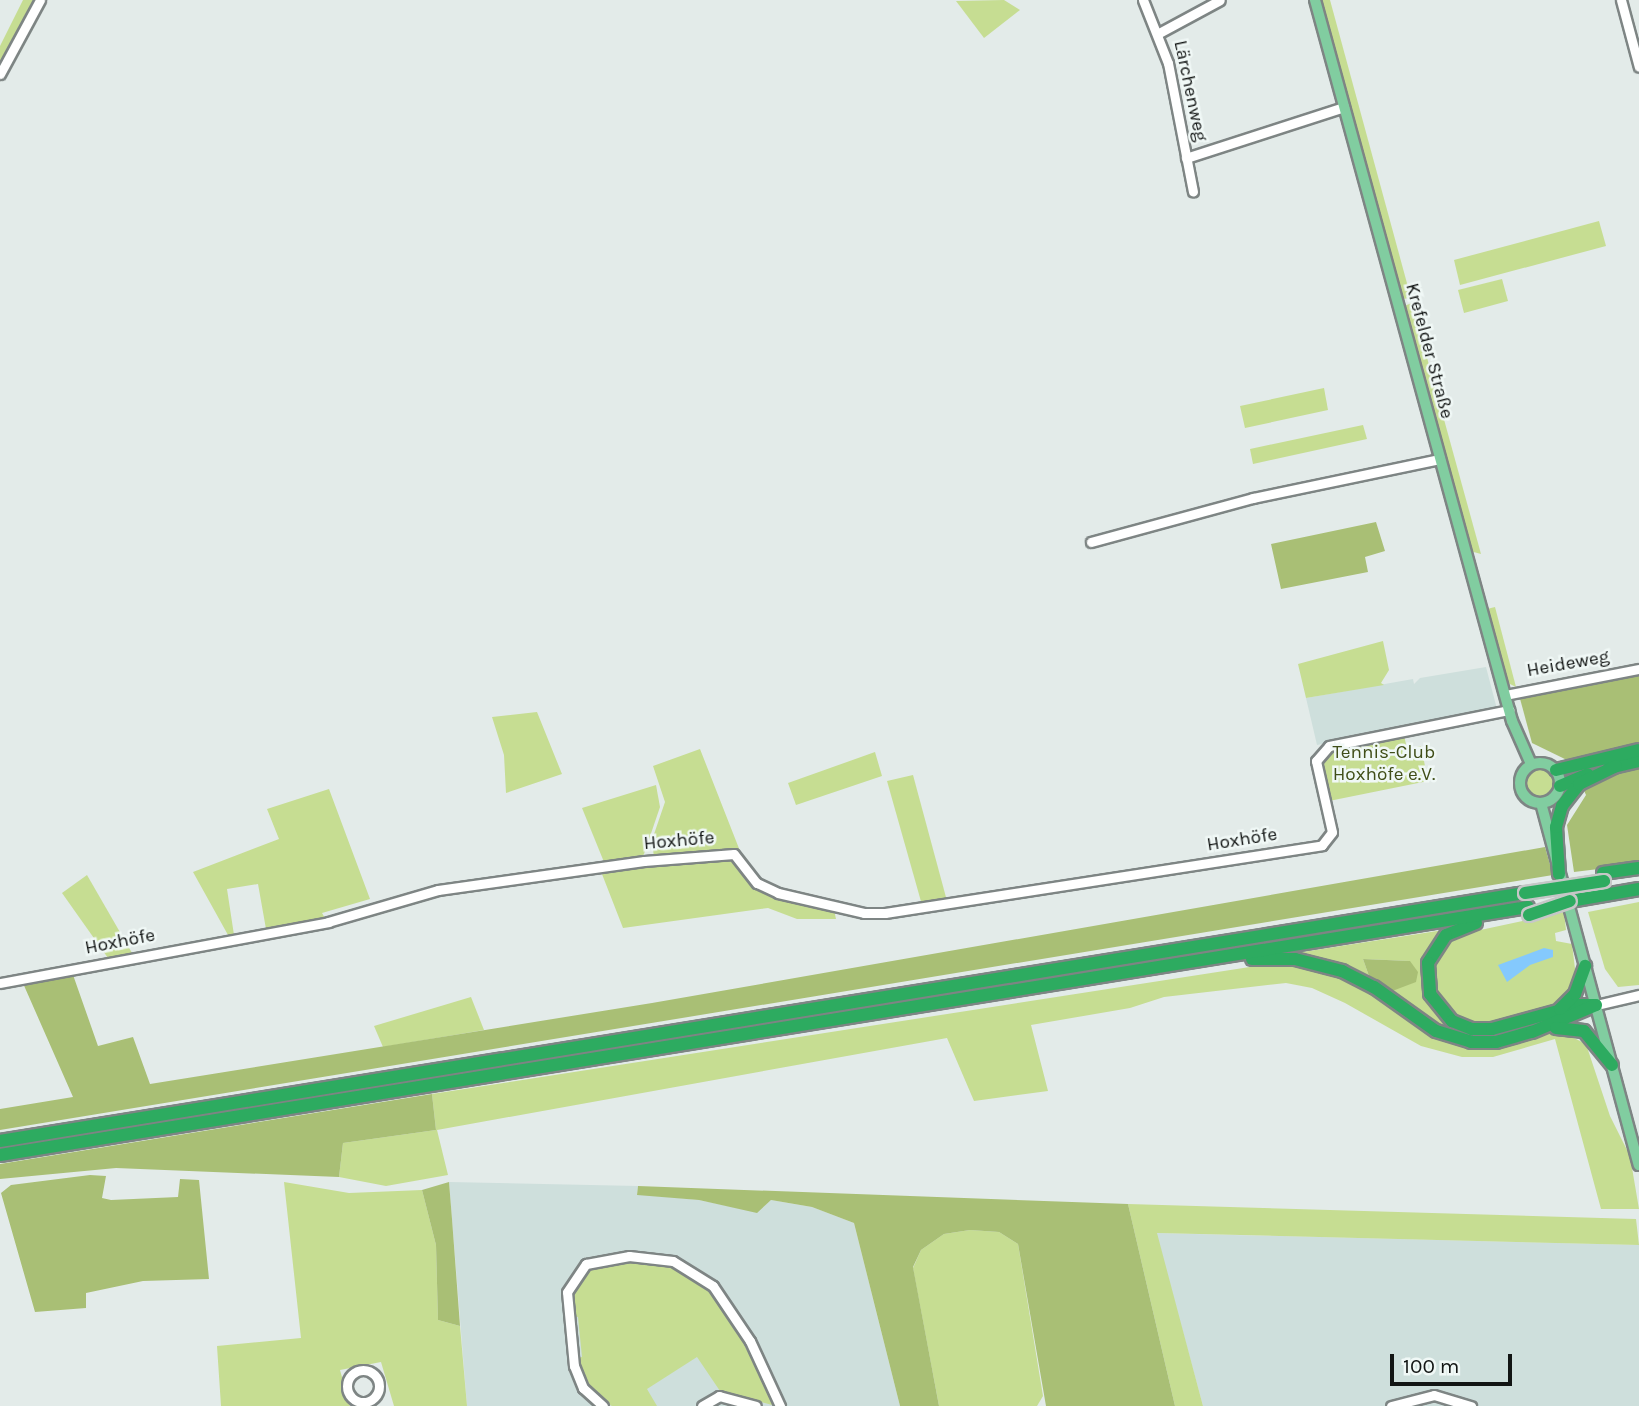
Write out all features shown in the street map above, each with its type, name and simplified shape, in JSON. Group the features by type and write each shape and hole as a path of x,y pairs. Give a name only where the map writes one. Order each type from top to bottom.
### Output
{"highway":[{"path":"1556,770 1639,750"},
{"path":"1560,786 1616,766 1639,761"},
{"path":"1559,874 1556,827 1562,806 1579,784 1616,766"},
{"path":"0,1141 1447,906 1639,868"},
{"path":"1604,877 1639,875"},
{"path":"1596,1005 1556,1012 1498,1028 1472,1029 1445,1017 1429,991 1429,960 1446,935 1472,924 1570,901 1639,889"},
{"path":"0,1155 1199,961 1529,911"},
{"path":"1199,961 1282,958 1330,967 1374,987 1432,1029 1466,1041 1496,1042 1532,1032 1596,1005"},
{"path":"1556,1012 1575,994 1585,965"},
{"path":"1532,1032 1580,1029 1612,1065"}],"main road":[{"name":"Krefelder Straße","path":"1315,0 1509,710 1531,764"},
{"path":"1542,762 1556,770 1560,786 1552,799 1541,803 1525,797 1520,786 1522,773 1531,764 1542,762"},
{"path":"1541,803 1639,1165"}],"street":[{"path":"0,74 40,0"},
{"name":"Lärchenweg","path":"1143,0 1159,33 1193,192"},
{"path":"1159,33 1220,0"},
{"path":"1621,0 1639,67"},
{"path":"1186,158 1344,107"},
{"path":"1091,542 1253,498 1440,459"},
{"name":"Heideweg","path":"1505,695 1639,669"},
{"name":"Hoxhöfe","path":"0,983 328,922 438,890 644,861 734,854 757,883 778,893 864,913 885,913 1322,845 1332,832 1316,761 1329,746 1509,710"},
{"path":"1596,1005 1639,995"},
{"path":"603,1406 589,1395 578,1378 567,1292 586,1264 629,1256 673,1261 713,1286 750,1341 780,1406"},
{"path":"1391,1406 1434,1395 1471,1406"},
{"path":"702,1406 719,1396 756,1406"}],"shaded area":[{"path":"1486,667 1497,709 1317,745 1306,698 1413,679 1414,684 1420,678"},
{"path":"449,1182 638,1186 637,1194 699,1200 757,1212 771,1200 812,1207 854,1223 900,1406 467,1406"},
{"path":"1156,1233 1639,1245 1639,1406 1203,1406"}],"green space":[{"path":"23,0 36,0 0,69 0,46"},
{"path":"1004,0 1020,10 984,38 956,1"},
{"path":"1320,0 1330,0 1411,298 1402,299"},
{"path":"1599,221 1606,246 1460,285 1454,260"},
{"path":"1502,279 1508,301 1464,313 1458,290"},
{"path":"1412,303 1481,554 1470,551 1404,306"},
{"path":"1324,388 1328,410 1245,428 1240,406"},
{"path":"1363,425 1367,439 1253,464 1250,449"},
{"path":"1376,522 1385,551 1365,557 1368,572 1281,589 1271,544"},
{"path":"1495,607 1516,687 1506,682 1487,609"},
{"path":"1383,641 1389,670 1381,683 1384,685 1306,698 1298,664"},
{"path":"1639,673 1639,742 1571,762 1532,743 1519,695"},
{"path":"537,712 562,774 506,793 504,755 492,717"},
{"name":"Tennis-Club Hoxhöfe e.V.","path":"1404,735 1407,749 1421,746 1428,781 1329,801 1320,760 1332,748"},
{"path":"700,749 740,851 654,858 652,840 665,802 653,766"},
{"path":"875,752 882,776 796,805 788,783"},
{"path":"1639,764 1639,864 1574,872 1567,825 1586,795 1582,786"},
{"path":"1539,768 1549,772 1553,782 1549,792 1539,796 1529,792 1525,782 1529,772"},
{"path":"913,775 947,901 922,905 887,781"},
{"path":"656,785 660,807 644,854 639,860 604,862 582,808"},
{"path":"329,789 370,899 322,913 326,920 266,929 258,884 227,889 234,935 228,935 193,872 279,839 267,809"},
{"path":"1545,847 1553,875 0,1130 0,1109 73,1097 22,981 72,972 98,1046 133,1037 150,1084 652,1003"},
{"path":"736,858 756,889 834,910 836,919 797,919 768,908 623,928 600,869"},
{"path":"87,875 132,953 108,958 62,893"},
{"path":"1639,902 1639,985 1618,987 1605,969 1588,912"},
{"path":"1564,912 1566,930 1555,933 1556,941 1572,944 1576,977 1562,1003 1496,1024 1469,1023 1458,1019 1438,999 1432,969 1445,944 1457,935"},
{"path":"1450,929 1424,982 1459,1028 1582,1011 1493,1035 1460,1034 1430,1023 1387,993 1410,961 1363,959 1370,979 1290,954"},
{"path":"1363,959 1410,961 1418,972 1416,982 1387,993 1370,979"},
{"path":"1269,964 1304,966 1356,983 1426,1031 1465,1046 1513,1044 1559,1030 1580,1033 1574,1038 1586,1044 1610,1116 1630,1156 1639,1209 1601,1209 1555,1039 1493,1057 1462,1057 1421,1046 1345,1003 1312,988 1286,983 1164,997 1130,1008 1031,1025 1048,1091 974,1101 947,1038 437,1130 448,1175 386,1186 339,1177 343,1143 436,1130 432,1094"},
{"path":"471,997 484,1030 383,1047 374,1026"},
{"path":"432,1094 436,1130 343,1143 339,1177 116,1168 0,1179 0,1164"},
{"path":"90,1175 106,1176 102,1198 111,1200 178,1197 180,1179 199,1180 209,1279 143,1281 86,1293 86,1308 35,1312 1,1193 11,1185"},
{"path":"284,1182 349,1193 422,1190 436,1245 438,1320 460,1326 467,1406 394,1406 381,1362 340,1370 350,1406 221,1406 217,1346 301,1338"},
{"path":"449,1182 460,1326 438,1320 436,1245 422,1190"},
{"path":"638,1186 1128,1204 1175,1406 1046,1406 1018,1244 999,1232 970,1230 944,1234 921,1250 913,1267 939,1406 900,1406 854,1223 812,1207 771,1200 757,1213 699,1200 637,1195"},
{"path":"1128,1204 1636,1219 1639,1245 1157,1233 1203,1406 1175,1406"},
{"path":"970,1230 999,1232 1018,1244 1043,1396 1037,1406 939,1406 913,1268 921,1250 944,1234"},
{"path":"631,1260 667,1264 699,1277 721,1300 776,1406 720,1391 697,1357 647,1389 657,1406 612,1406 597,1398 583,1384 575,1358 582,1357 578,1317 571,1316 571,1296 589,1268"}],"water":[{"path":"1544,948 1553,950 1553,957 1530,965 1507,982 1498,965"}]}
